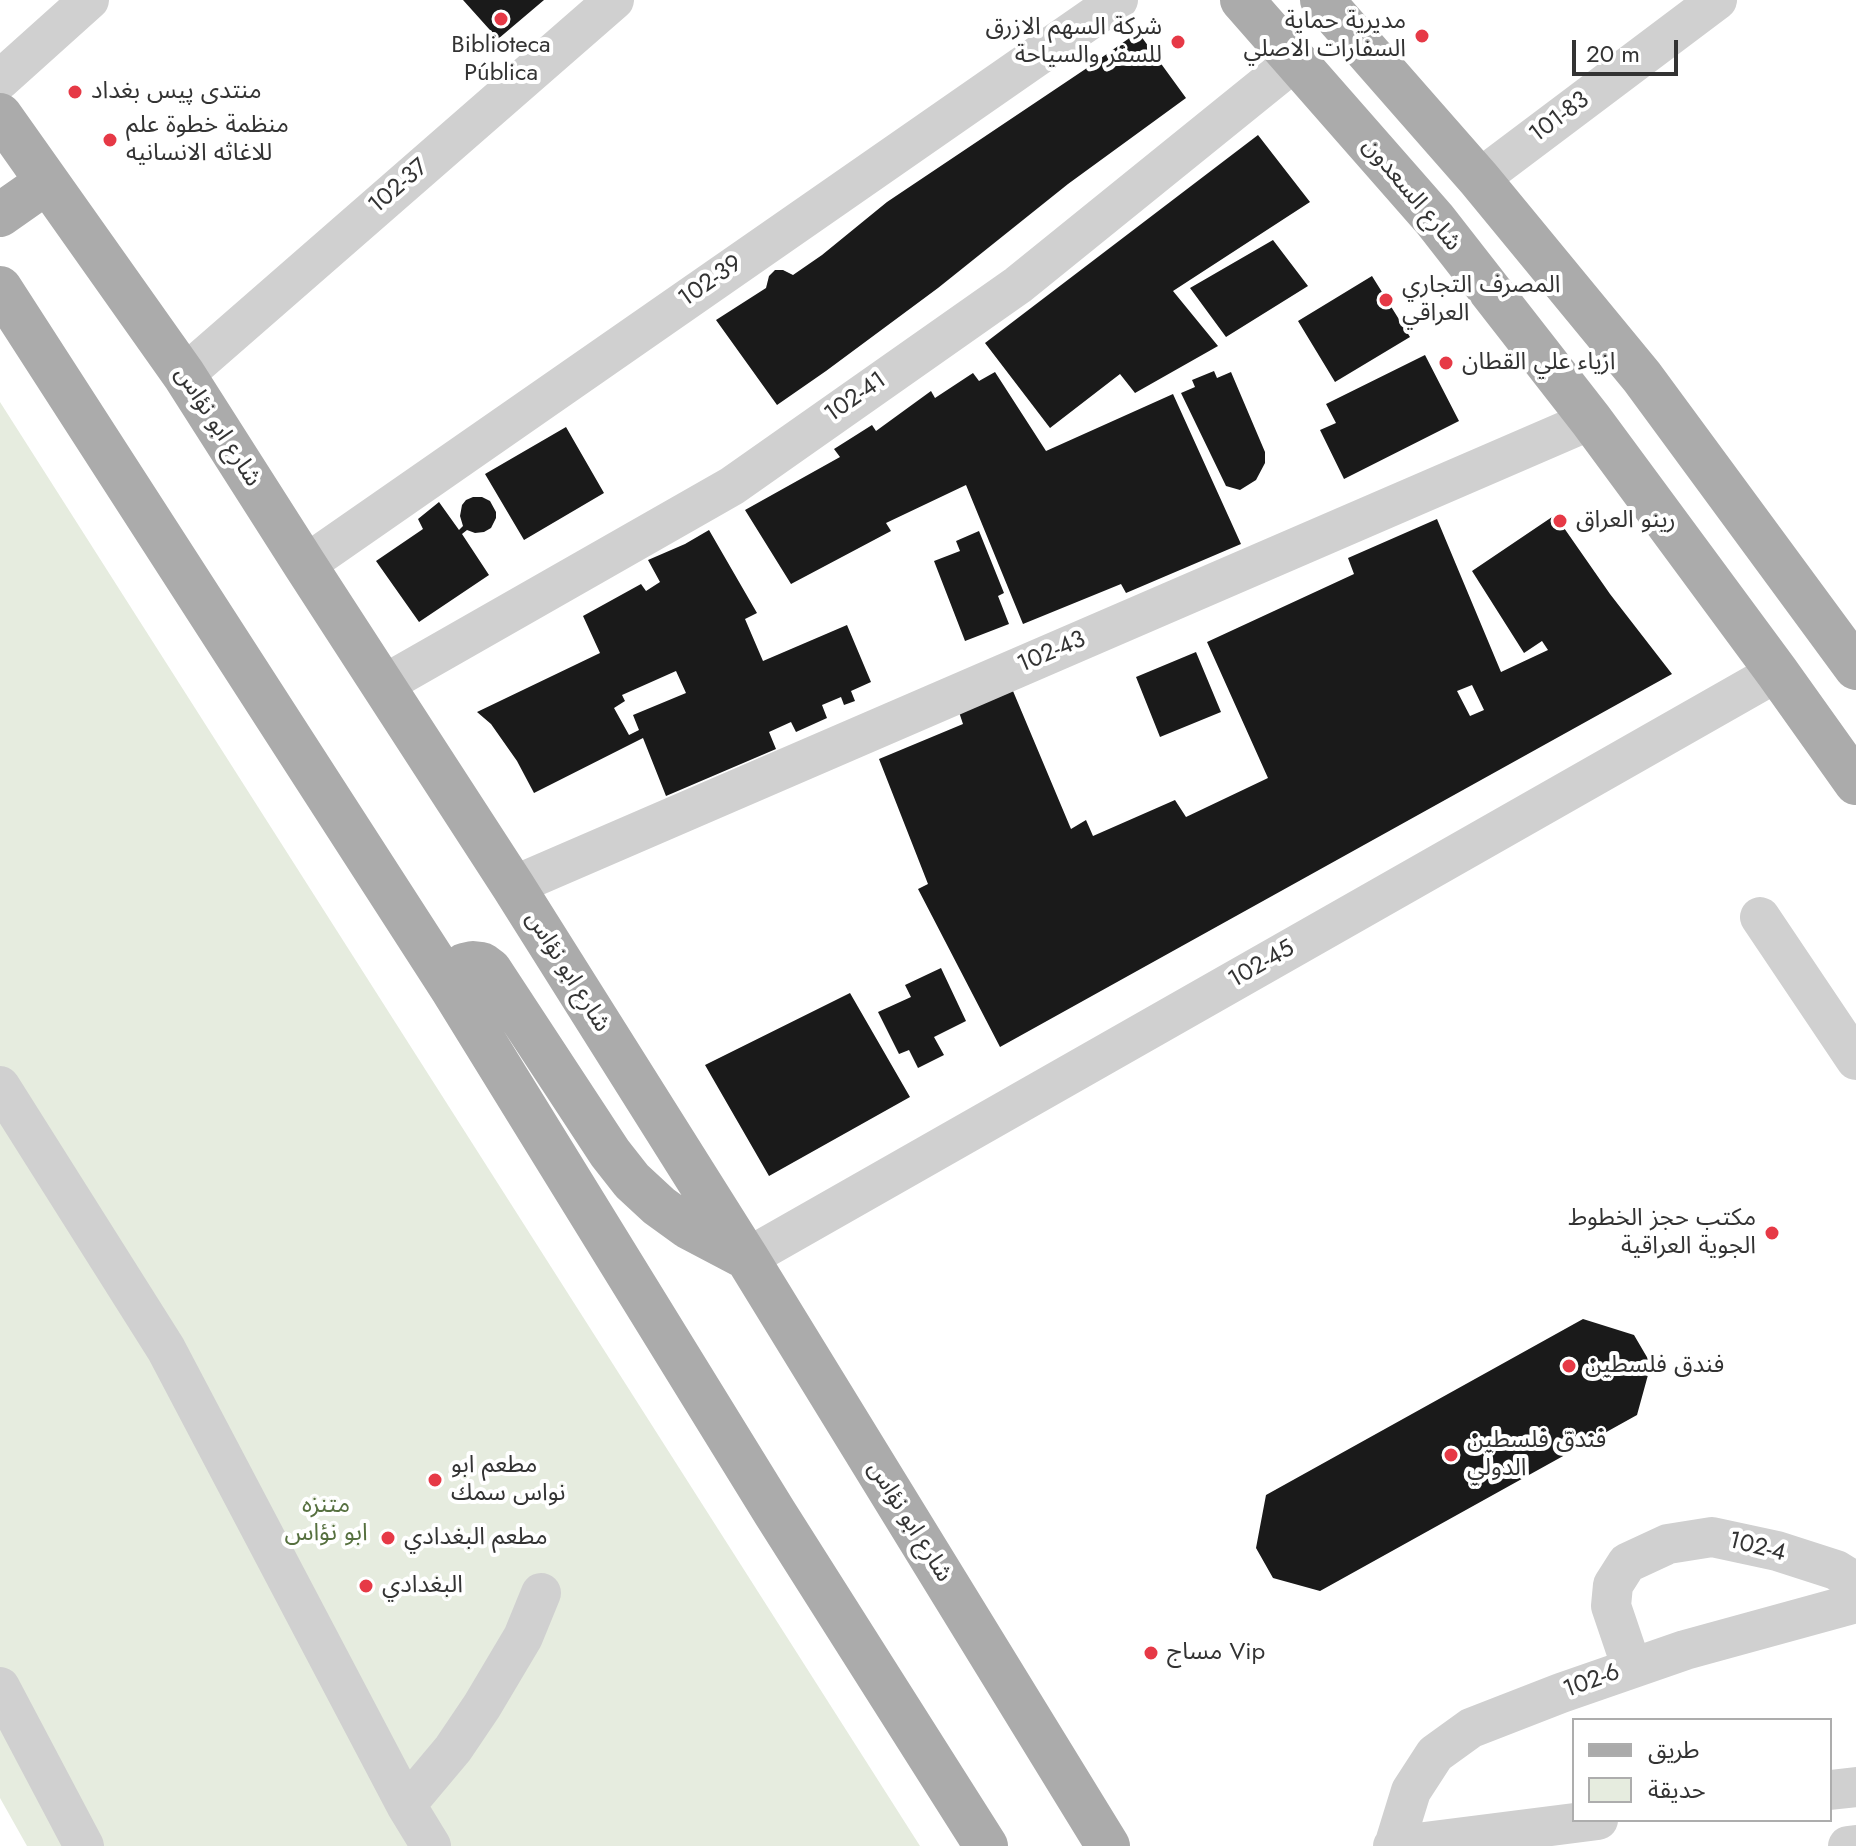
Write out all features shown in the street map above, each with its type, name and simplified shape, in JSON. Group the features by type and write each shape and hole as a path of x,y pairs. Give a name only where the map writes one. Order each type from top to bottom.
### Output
{"main road":[{"name":"شارع السعدون","path":"1242,0 1435,220 1591,420 1856,783"},
{"path":"1330,2 1642,377 1849,645"},
{"name":"شارع ابو نؤاس","path":"0,115 184,375 513,886 747,1258 1108,1846"},
{"path":"0,215 47,182"},
{"path":"0,288 452,989 775,1513 986,1846"},
{"path":"452,989 457,971 464,965 482,964 490,970 610,1153 632,1181 688,1227 747,1258"}],"street":[{"path":"0,80 89,0"},
{"name":"102-37","path":"184,375 614,0"},
{"name":"102-39","path":"305,565 1118,0"},
{"name":"101-83","path":"1479,179 1717,0"},
{"name":"102-41","path":"383,685 732,486 1018,285 1295,61"},
{"name":"102-43","path":"513,886 1591,420"},
{"name":"102-45","path":"747,1258 1777,672"},
{"path":"1760,917 1856,1060"},
{"path":"0,1086 166,1349 406,1805 431,1846"},
{"name":"102-4","path":"1632,1668 1611,1606 1613,1585 1627,1563 1668,1544 1712,1537 1777,1551 1836,1570 1856,1582"},
{"path":"406,1805 453,1749 482,1706 523,1637 541,1593"},
{"name":"102-6","path":"1394,1846 1411,1791 1435,1754 1471,1728 1685,1650 1856,1603"},
{"path":"0,1687 84,1846"},
{"path":"1832,1790 1856,1787"},
{"path":"1394,1846 1494,1840 1588,1822"},
{"path":"1848,1846 1856,1845"}],"green space":[{"name":"متنزه ابو نؤاس","path":"0,402 920,1846 27,1846 0,1798"}],"building":[{"name":"Biblioteca Pública","path":"463,0 544,0 498,39"},
{"path":"1138,32 1186,98 1068,184 938,288 777,405 716,320 766,288 769,276 775,270 793,275 887,202"},
{"path":"1258,135 1310,202 1173,291 1218,346 1135,393 1120,374 1050,428 985,343"},
{"path":"1273,240 1308,286 1226,337 1190,288"},
{"path":"1372,276 1410,337 1335,382 1298,321"},
{"path":"1425,355 1459,421 1344,479 1320,430 1336,423 1326,404"},
{"path":"1214,371 1217,378 1231,372 1265,452 1265,463 1256,480 1240,490 1226,486 1181,393 1195,387 1192,380"},
{"path":"995,372 1046,451 1173,394 1241,544 1126,593 1121,584 1023,624 966,485 886,523 891,531 791,584 745,510 840,457 834,449 872,425 876,431 931,391 935,398 973,373 979,381"},
{"path":"566,427 604,493 524,540 485,474"},
{"path":"473,497 490,501 496,512 491,528 475,533 467,530 462,534 489,575 419,622 376,561 423,529 418,519 439,502 459,530 463,526 460,516 462,505"},
{"path":"1555,515 1610,594 1672,674 1000,1047 918,889 928,884 879,759 963,724 959,712 1013,691 1071,829 1086,820 1093,836 1175,800 1186,817 1268,778 1207,642 1354,574 1348,558 1437,519 1501,672 1548,650 1542,641 1524,653 1472,571","holes":["1472,685 1484,710 1470,716 1457,691"]},
{"path":"709,530 757,613 745,619 763,661 847,625 871,682 851,691 855,701 844,705 841,697 822,705 827,718 796,732 791,722 769,732 776,749 666,796 643,738 534,793 517,761 491,724 477,712 600,653 583,616 641,584 646,591 660,582 648,560","holes":["676,671 686,693 633,715 639,730 629,735 614,708 625,701 622,695"]},
{"path":"979,531 1004,593 998,596 1009,624 965,641 934,561 960,551 956,541"},
{"path":"1196,652 1221,712 1160,737 1136,677"},
{"path":"941,968 966,1021 934,1037 944,1055 918,1068 909,1050 899,1054 878,1012 911,997 905,985"},
{"path":"850,993 910,1097 769,1176 705,1065"},
{"name":"فندق فلسطين الدولي","path":"1583,1319 1634,1335 1651,1364 1637,1415 1320,1591 1273,1578 1256,1548 1266,1495"}],"place":[{"name":"Biblioteca Pública","path":"501,19"},
{"name":"مديرية حماية السفارات الاصلي","path":"1422,36"},
{"name":"شركة السهم الازرق للسفر والسياحة","path":"1178,42"},
{"name":"منتدى پيس بغداد","path":"75,92"},
{"name":"منظمة خطوة علم للاغاثه الانسانيه","path":"110,140"},
{"name":"المصرف التجاري العراقي","path":"1386,300"},
{"name":"ازياء علي القطان","path":"1446,363"},
{"name":"رينو العراق","path":"1560,521"},
{"name":"مكتب حجز الخطوط الجوية العراقية","path":"1772,1233"},
{"name":"فندق فلسطين","path":"1569,1366"},
{"name":"فندق فلسطين الدولي","path":"1451,1455"},
{"name":"مطعم ابو نواس سمك","path":"435,1480"},
{"name":"مطعم البغدادي","path":"388,1538"},
{"name":"البغدادي","path":"366,1586"},
{"name":"مساج Vip","path":"1151,1653"}]}
